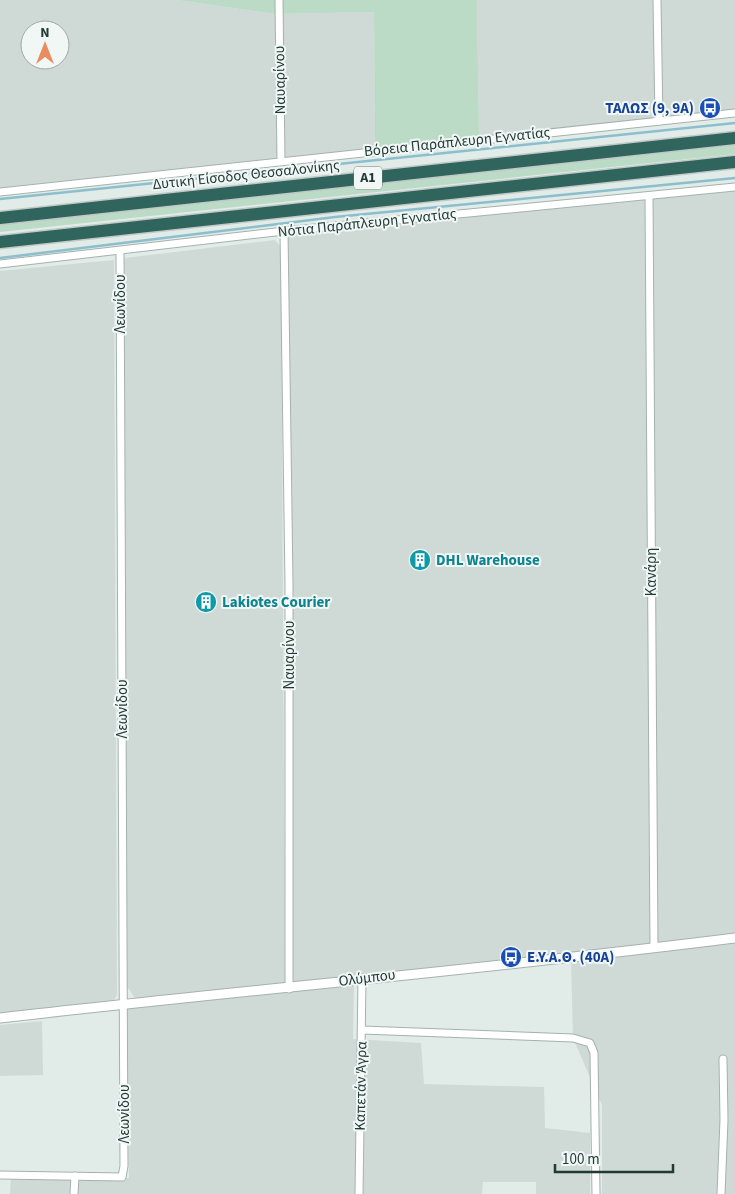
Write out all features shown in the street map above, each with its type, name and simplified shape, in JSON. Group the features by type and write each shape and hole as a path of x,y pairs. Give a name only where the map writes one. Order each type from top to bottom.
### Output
{"highway":[{"name":"Δυτική Είσοδος Θεσσαλονίκης","path":"0,218 735,138"},
{"name":"Α1","path":"0,242 735,162"}],"street":[{"name":"Ναυαρίνου","path":"279,0 281,161"},
{"path":"657,0 658,121"},
{"name":"Βόρεια Παράπλευρη Εγνατίας","path":"0,192 735,113"},
{"name":"Νότια Παράπλευρη Εγνατίας","path":"0,264 120,252 284,231 735,187"},
{"name":"Κανάρη","path":"648,196 654,948"},
{"name":"Ναυαρίνου","path":"284,231 289,584 289,989"},
{"name":"Λεωνίδου","path":"75,1176 122,1177 124,1166 120,252"},
{"name":"Ολύμπου","path":"0,1018 124,1004 289,989 362,978 735,938"},
{"name":"Καπετάν Άγρα","path":"360,1194 362,978"},
{"path":"362,1030 572,1038 590,1043 594,1053 596,1194"},
{"path":"721,1194 724,1120 722,1059"},
{"path":"0,1175 75,1176 74,1194"}],"shaded area":[{"path":"0,0 177,0 275,14 374,12 375,148 0,188"},
{"path":"477,0 735,0 735,110 479,137"},
{"path":"735,187 735,938 289,989 284,231"},
{"path":"275,240 281,247 285,983 141,1000 134,997 127,986 124,260 125,258"},
{"path":"114,260 117,995 114,1000 108,1003 0,1015 0,271"},
{"path":"735,941 735,1194 602,1194 602,1105 573,1038 571,959"},
{"path":"354,985 353,1039 421,1043 424,1084 544,1087 545,1128 590,1133 590,1194 536,1194 536,1182 483,1182 482,1194 10,1194 11,1176 129,1178 126,1008"},
{"path":"42,1021 43,1075 0,1076 0,1025"}],"green space":[{"path":"177,0 477,0 479,137 375,148 374,12 275,14"},
{"path":"735,145 735,154 0,232 0,223"}],"waterway":[{"path":"0,199 735,123"},
{"path":"0,258 335,217 735,178"}],"place":[{"name":"ΤΑΛΩΣ (9, 9Α)","path":"710,108"},
{"name":"DHL Warehouse","path":"420,560"},
{"name":"Lakiotes Courier","path":"206,602"},
{"name":"Ε.Υ.Α.Θ. (40Α)","path":"511,957"}]}
